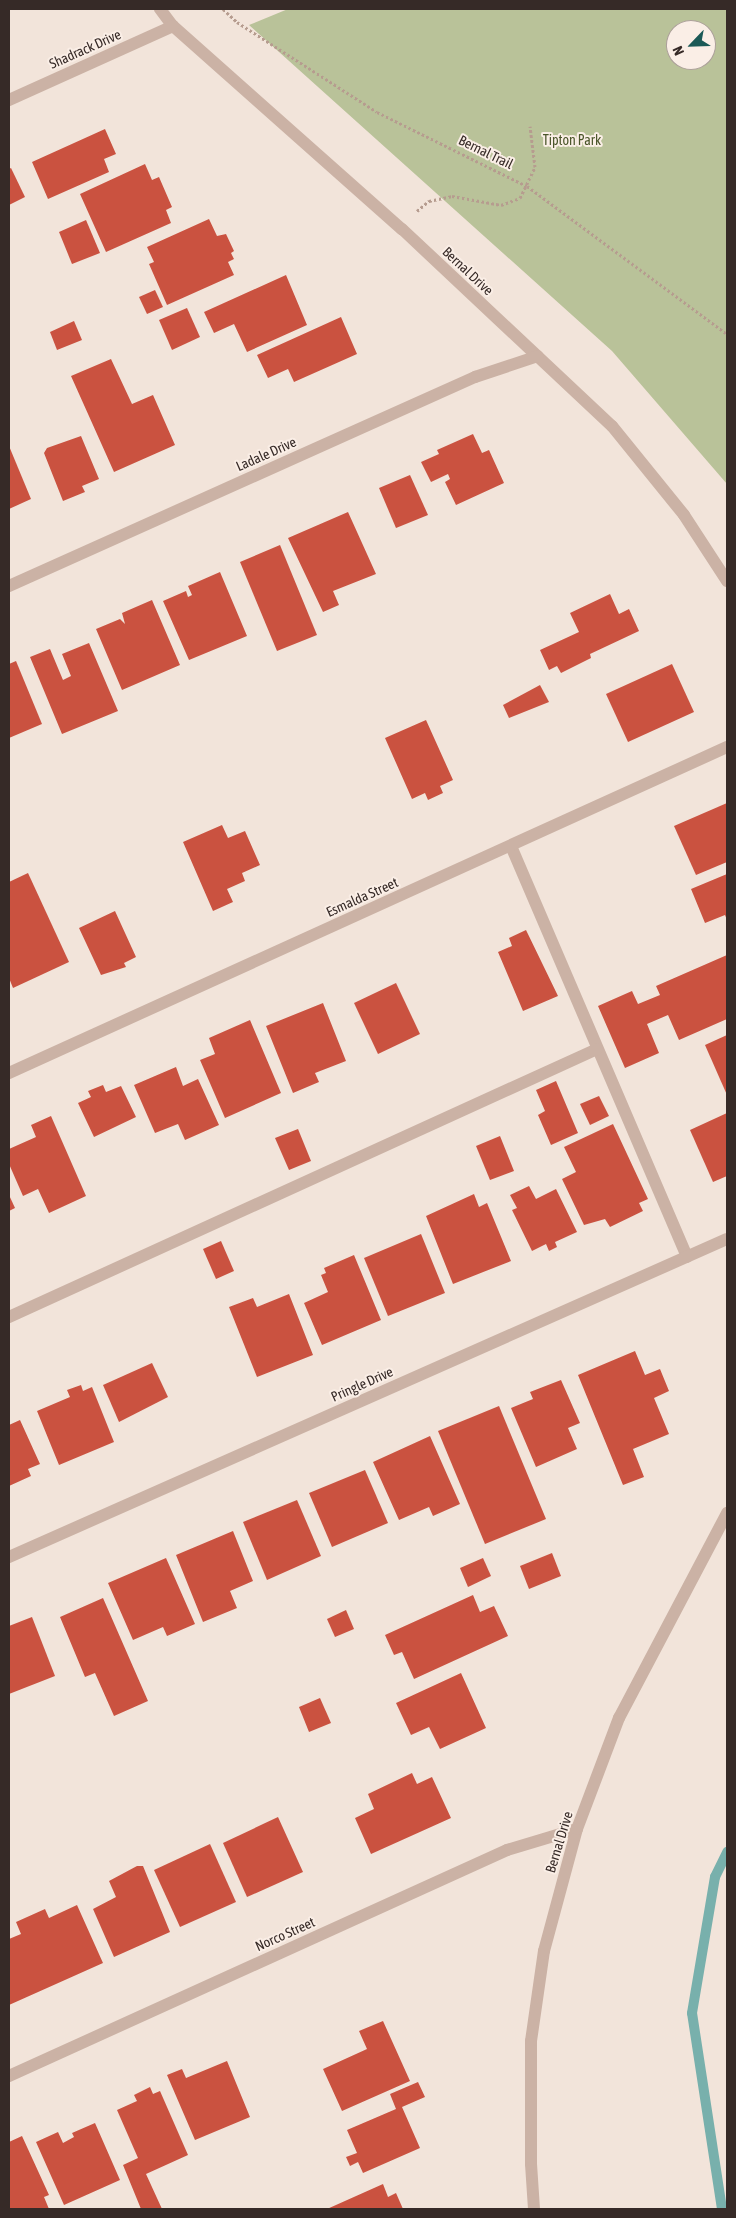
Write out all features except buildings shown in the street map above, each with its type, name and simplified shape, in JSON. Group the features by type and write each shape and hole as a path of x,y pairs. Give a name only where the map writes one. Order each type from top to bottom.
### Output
{"street":[{"name":"Bernal Drive","path":"160,9 173,26 402,229 612,426 684,515 727,581"},
{"name":"Shadrack Drive","path":"9,100 173,26"},
{"name":"Ladale Drive","path":"9,586 475,377 538,356"},
{"name":"Esmalda Street","path":"9,1073 727,747"},
{"path":"511,846 687,1257"},
{"path":"9,1317 597,1049"},
{"name":"Pringle Drive","path":"9,1557 727,1239"},
{"name":"Bernal Drive","path":"534,2209 531,2164 532,2041 544,1951 577,1828 619,1718 727,1513"},
{"name":"Norco Street","path":"9,2076 507,1850 577,1828"}],"path":[{"name":"Bernal Trail","path":"223,9 237,22 377,112 527,186 727,334"},
{"path":"402,229 429,201 452,196 501,206 520,198 535,167 530,126"}],"green space":[{"name":"Tipton Park","path":"288,9 727,9 727,484 612,351 249,25"}],"waterway":[{"path":"722,2209 692,2013 715,1877 727,1852"}]}
